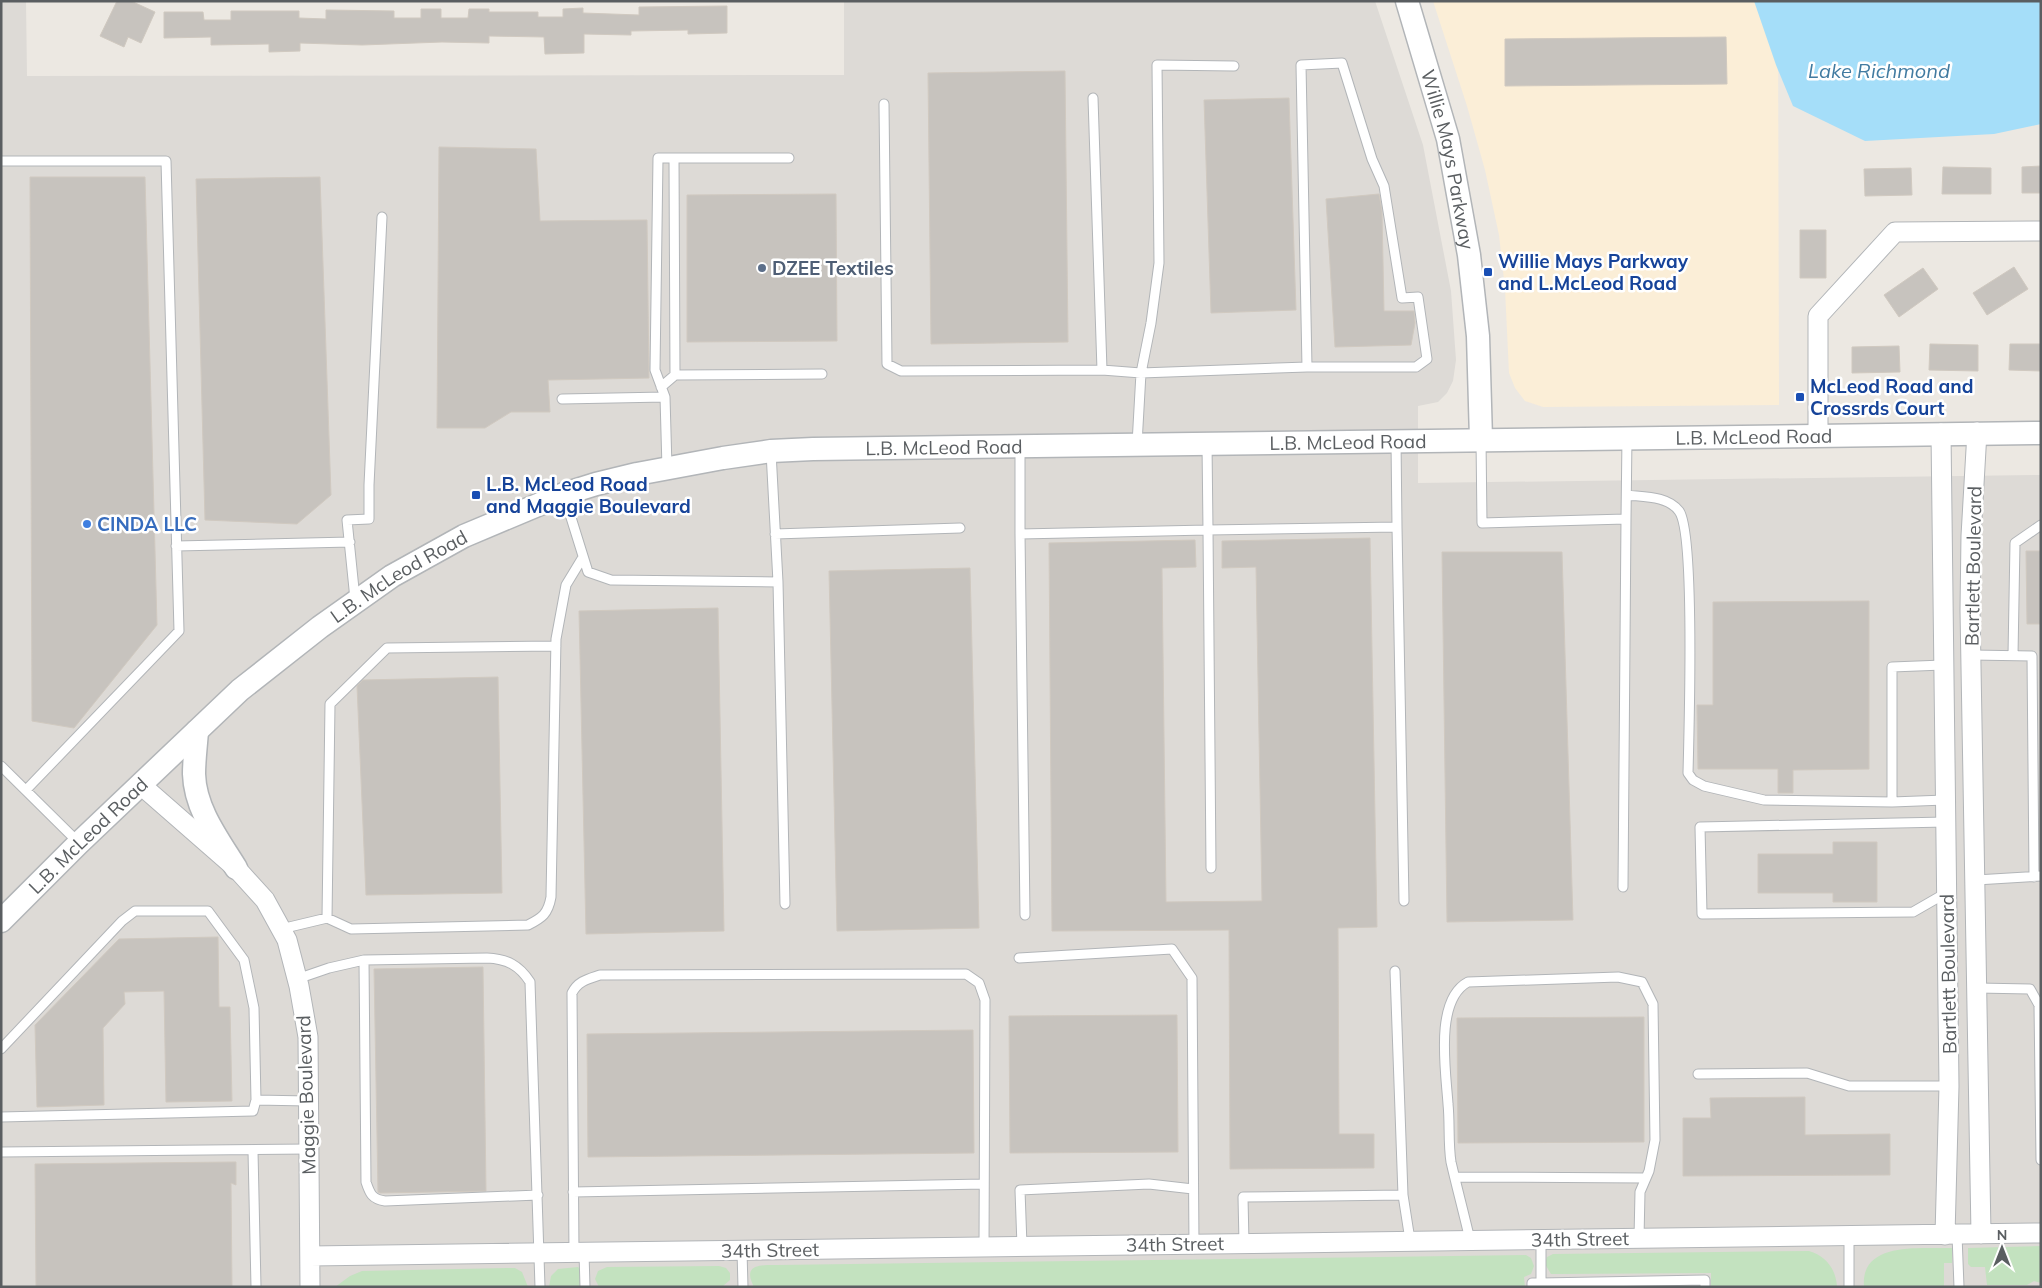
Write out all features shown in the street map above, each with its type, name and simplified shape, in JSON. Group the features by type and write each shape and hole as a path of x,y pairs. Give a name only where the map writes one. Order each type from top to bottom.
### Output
{"street":[{"name":"Willie Mays Parkway","path":"1407,1 1448,139 1469,255 1478,336 1481,440"},
{"path":"1818,434 1818,316 1895,232 2041,231"},
{"name":"L.B. McLeod Road","path":"1,921 240,690 356,601 392,576 464,536 564,494 637,474 723,458 770,452 1137,444 1977,432 2041,433"},
{"name":"Bartlett Boulevard","path":"1977,432 1971,536 1981,1234"},
{"name":"Bartlett Boulevard","path":"1941,433 1951,1235"},
{"name":"Bartlett Boulevard","path":"1944,713 1958,775 1959,870 1968,878 1976,880"},
{"path":"197,731 194,775 197,796 208,824 236,868"},
{"name":"Maggie Boulevard","path":"140,785 236,868 265,900 286,940 297,979 308,1037 310,1287"},
{"name":"34th Street","path":"310,1256 2041,1233"}],"lane":[{"path":"884,104 887,364 902,371 1102,370 1140,373 1307,367 1416,367 1427,360 1418,297 1402,298 1384,186 1372,159 1342,63 1301,65 1307,367"},
{"path":"1137,444 1140,373 1151,323 1159,263 1157,65 1234,66"},
{"path":"1093,98 1102,370"},
{"path":"667,468 665,396 655,370 658,158 789,158"},
{"path":"674,158 674,375"},
{"path":"1,160 166,161 179,631 26,790"},
{"path":"356,601 347,520 369,520 369,485 382,217"},
{"path":"661,387 674,375 822,374"},
{"path":"562,398 665,396"},
{"path":"1623,886 1627,437"},
{"path":"1481,440 1482,523 1626,520"},
{"path":"1396,441 1404,901"},
{"path":"1207,443 1211,868"},
{"path":"1020,446 1025,915"},
{"path":"770,452 778,582 784,904"},
{"path":"564,494 588,572 611,580 778,582"},
{"path":"1626,495 1658,498 1679,511 1684,520 1687,537 1689,636 1688,773 1693,780 1704,786 1764,800 1892,802 1945,800"},
{"path":"2012,655 2015,543 2041,525"},
{"path":"1020,534 1397,527"},
{"path":"776,534 960,528"},
{"path":"176,546 350,542"},
{"path":"281,929 327,918 350,929 528,925 546,913 550,907 552,878 556,646 566,585 583,556"},
{"path":"327,918 330,704 388,648 556,646"},
{"path":"1972,655 2036,656 2037,877 1976,880"},
{"path":"1892,802 1892,668 1943,665"},
{"path":"1,766 80,843"},
{"path":"1946,822 1700,827 1702,914 1913,912 1947,892"},
{"path":"1,1049 122,921 135,911 208,911 244,960 254,1008 256,1100 253,1111 1,1117"},
{"path":"1019,958 1172,950 1192,978 1194,1244"},
{"path":"297,979 364,960 487,958 502,959 522,970 530,982 540,1287"},
{"path":"364,960 366,1182 371,1195 376,1200 385,1201 538,1195"},
{"path":"1395,971 1403,1195 1410,1240"},
{"path":"585,1287 579,1253 573,1192 572,993 575,986 582,981 600,975 966,974 979,983 986,1000 984,1247"},
{"path":"1470,1240 1451,1160 1444,1064 1446,1023 1453,996 1460,986 1468,982 1618,977 1642,982 1653,1004 1655,1140 1646,1178 1640,1192 1639,1238"},
{"path":"1977,988 2030,989 2039,1005 2041,1160"},
{"path":"1698,1074 1807,1073 1849,1086 1949,1086"},
{"path":"256,1100 308,1100"},
{"path":"1,1152 309,1149"},
{"path":"253,1151 256,1287"},
{"path":"1455,1177 1646,1178"},
{"path":"573,1192 984,1184"},
{"path":"1022,1246 1020,1190 1149,1184 1193,1189"},
{"path":"1244,1243 1243,1197 1403,1195"},
{"path":"1951,1235 1959,1287"},
{"path":"1848,1236 1850,1287"},
{"path":"1541,1239 1541,1282"},
{"path":"742,1251 743,1287"},
{"path":"1532,1287 1532,1283 1541,1282 1705,1280 1705,1287"}],"shaded area":[{"path":"1,1 26,1 27,76 844,75 844,1 1375,1 1423,145 1451,291 1456,360 1453,381 1447,393 1438,402 1418,406 1418,483 2041,475 2041,1287 1,1287"},
{"path":"1433,1 1778,1 1779,405 1543,407 1525,401 1515,388 1509,373 1505,289 1499,235 1485,170 1467,106"}],"green space":[{"path":"2041,1246 2041,1283 2034,1281 2027,1285 1987,1285 1985,1267 1971,1267 1968,1264 1968,1248"},
{"path":"1910,1248 1952,1248 1952,1263 1944,1263 1944,1287 1864,1287 1865,1272 1872,1261 1882,1254"},
{"path":"1809,1251 1820,1256 1829,1264 1835,1274 1837,1287 1711,1287 1711,1273 1551,1274 1545,1264 1547,1257 1553,1254"},
{"path":"1526,1255 1531,1258 1534,1266 1531,1274 1524,1277 1525,1287 754,1287 750,1274 755,1267 771,1265"},
{"path":"719,1266 726,1268 730,1273 730,1280 723,1286 599,1287 595,1279 598,1271 607,1267"},
{"path":"578,1267 581,1270 580,1287 549,1287 551,1276 558,1269"},
{"path":"515,1268 522,1272 528,1287 335,1287 350,1276 362,1271"}],"water":[{"name":"Lake Richmond","path":"1754,1 2041,1 2041,124 1994,134 1865,141 1793,106 1776,65"}],"building":[{"path":"117,1 131,1 155,12 141,43 128,37 124,47 100,36"},
{"path":"727,6 727,33 688,34 688,30 631,31 631,35 584,34 584,53 545,54 544,37 489,36 489,43 442,42 362,45 300,43 300,51 269,52 269,44 211,45 211,37 164,38 164,12 203,12 204,20 231,20 231,11 299,11 299,18 326,19 326,10 394,11 394,18 421,18 421,9 441,9 441,18 468,18 469,9 489,9 489,12 538,12 538,17 563,17 563,9 583,8 583,13 639,15 639,7"},
{"path":"1726,37 1727,84 1505,86 1505,39"},
{"path":"1065,71 1068,342 931,344 928,73"},
{"path":"1289,98 1296,310 1211,313 1204,100"},
{"path":"439,147 536,149 540,221 647,220 649,378 548,380 550,412 511,412 485,428 437,428"},
{"path":"2041,166 2041,193 2022,193 2022,167"},
{"path":"1943,167 1991,168 1991,194 1942,194"},
{"path":"1911,168 1912,195 1865,196 1864,169"},
{"path":"30,177 145,177 157,625 74,728 32,721"},
{"path":"320,177 331,495 297,524 205,520 196,179"},
{"name":"DZEE Textiles","path":"836,194 837,341 687,342 687,195"},
{"path":"1379,194 1382,211 1384,311 1414,311 1415,323 1411,345 1335,347 1326,199"},
{"path":"1800,230 1826,230 1826,278 1800,278"},
{"path":"2014,267 2028,289 1987,315 1973,293"},
{"path":"1923,268 1938,289 1899,317 1884,295"},
{"path":"1930,344 1978,345 1978,371 1929,370"},
{"path":"2010,344 2041,344 2041,371 2009,370"},
{"path":"1899,346 1900,372 1852,373 1852,347"},
{"path":"1370,538 1377,927 1338,928 1339,1134 1374,1134 1374,1168 1230,1169 1229,930 1052,931 1049,543 1195,540 1196,567 1162,568 1166,902 1262,901 1256,567 1222,568 1222,541"},
{"path":"2026,551 2041,551 2041,624 2027,624"},
{"path":"1442,552 1562,552 1573,920 1447,922"},
{"path":"970,568 979,928 837,931 829,571"},
{"path":"1869,601 1869,769 1793,770 1793,793 1778,793 1778,769 1698,769 1697,705 1713,705 1713,602"},
{"path":"718,608 724,931 586,934 579,611"},
{"path":"498,677 502,893 366,895 357,686 363,680"},
{"path":"1833,842 1877,842 1877,902 1833,902 1833,893 1758,893 1758,854 1833,854"},
{"path":"218,937 219,1007 230,1007 232,1101 166,1102 164,991 124,992 125,1004 103,1028 104,1105 37,1107 35,1025 119,939"},
{"path":"483,967 486,1191 380,1193 378,1192 374,969"},
{"path":"1177,1015 1178,1152 1010,1153 1009,1016"},
{"path":"1644,1017 1644,1142 1458,1143 1457,1018"},
{"path":"973,1030 974,1153 588,1157 587,1034"},
{"path":"1805,1097 1805,1135 1890,1134 1890,1175 1683,1176 1683,1118 1711,1118 1710,1098"},
{"path":"236,1162 236,1185 231,1183 232,1287 36,1287 35,1164"}],"place":[{"name":"DZEE Textiles","path":"762,268"},
{"name":"Willie Mays Parkway and L.McLeod Road","path":"1488,272"},
{"name":"McLeod Road and Crossrds Court","path":"1800,397"},
{"name":"L.B. McLeod Road and Maggie Boulevard","path":"476,495"},
{"name":"CINDA LLC","path":"87,524"}]}
